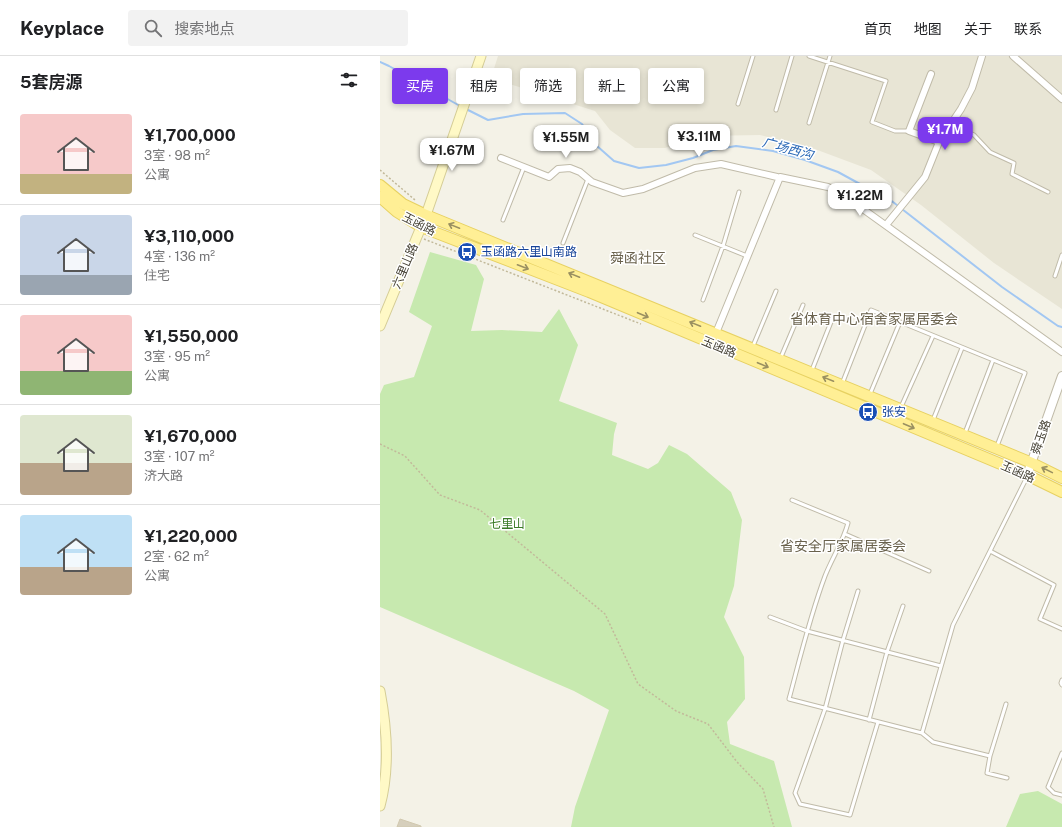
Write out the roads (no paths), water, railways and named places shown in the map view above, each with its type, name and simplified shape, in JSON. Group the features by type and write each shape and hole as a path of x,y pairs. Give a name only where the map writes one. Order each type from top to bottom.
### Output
{"main road":[{"name":"六里山路","path":"380,326 426,215 481,56"},
{"name":"玉函路","path":"380,185 403,204 426,215 996,448 1032,463 1062,478"},
{"name":"玉函路","path":"380,196 397,212 421,227 589,292 1062,492"},
{"path":"380,691 384,713 386,777 380,806"}],"street":[{"path":"886,225 925,177 939,142 972,88 982,56"},
{"path":"1013,56 1062,99"},
{"path":"931,74 909,131 939,142"},
{"path":"501,158 549,176 558,169 570,168 580,172 592,182 623,193 643,189 695,168 721,164 777,177"},
{"path":"716,333 780,176 828,187 849,199 1062,352"},
{"name":"舜玉路","path":"1027,476 1062,376"}],"lane":[{"path":"738,104 753,56"},
{"path":"776,110 792,56"},
{"path":"809,56 886,81 872,122 895,131 909,131"},
{"path":"810,123 830,56"},
{"path":"950,125 974,135 990,152 1014,163 1012,174 1048,192"},
{"path":"503,220 524,167"},
{"path":"563,243 588,179"},
{"path":"703,300 723,246 739,192"},
{"path":"695,235 747,256"},
{"path":"1055,276 1062,255"},
{"path":"752,348 776,291"},
{"path":"780,359 802,305"},
{"path":"842,385 871,310 1024,373 996,448"},
{"path":"811,372 833,317"},
{"path":"870,396 900,322"},
{"path":"900,409 933,336"},
{"path":"933,422 962,348"},
{"path":"964,435 993,360"},
{"path":"922,733 953,625 1027,476"},
{"path":"792,500 848,523 845,534 825,575 807,631 789,699 922,733 933,742 990,756"},
{"path":"845,534 929,571"},
{"path":"990,551 1054,585 1040,619 1062,629"},
{"path":"858,591 843,640 825,709 795,793 800,804 850,815 878,722"},
{"path":"869,720 887,652 903,606"},
{"path":"770,617 807,631 941,666"},
{"path":"1062,680 1062,685"},
{"path":"1006,704 990,756 987,773 1007,778"},
{"path":"1062,754 1048,788 1054,793 1062,795"}],"waterway":[{"name":"广场西沟","path":"380,62 460,106"},
{"name":"广场西沟","path":"466,109 488,120 523,114 565,113 582,124 597,146 614,161 639,168 666,165 693,158 713,150 736,146 773,151 805,160 838,172 893,202 1002,287 1058,326 1062,327"}],"place":[{"name":"玉函路六里山南路","path":"467,252"},
{"name":"张安","path":"868,412"}],"district":[{"name":"舜函社区","path":"638,258"},
{"name":"省体育中心宿舍家属居委会","path":"874,319"},
{"name":"省安全厅家属居委会","path":"843,546"}],"park label":[{"name":"七里山","path":"507,524"}]}
